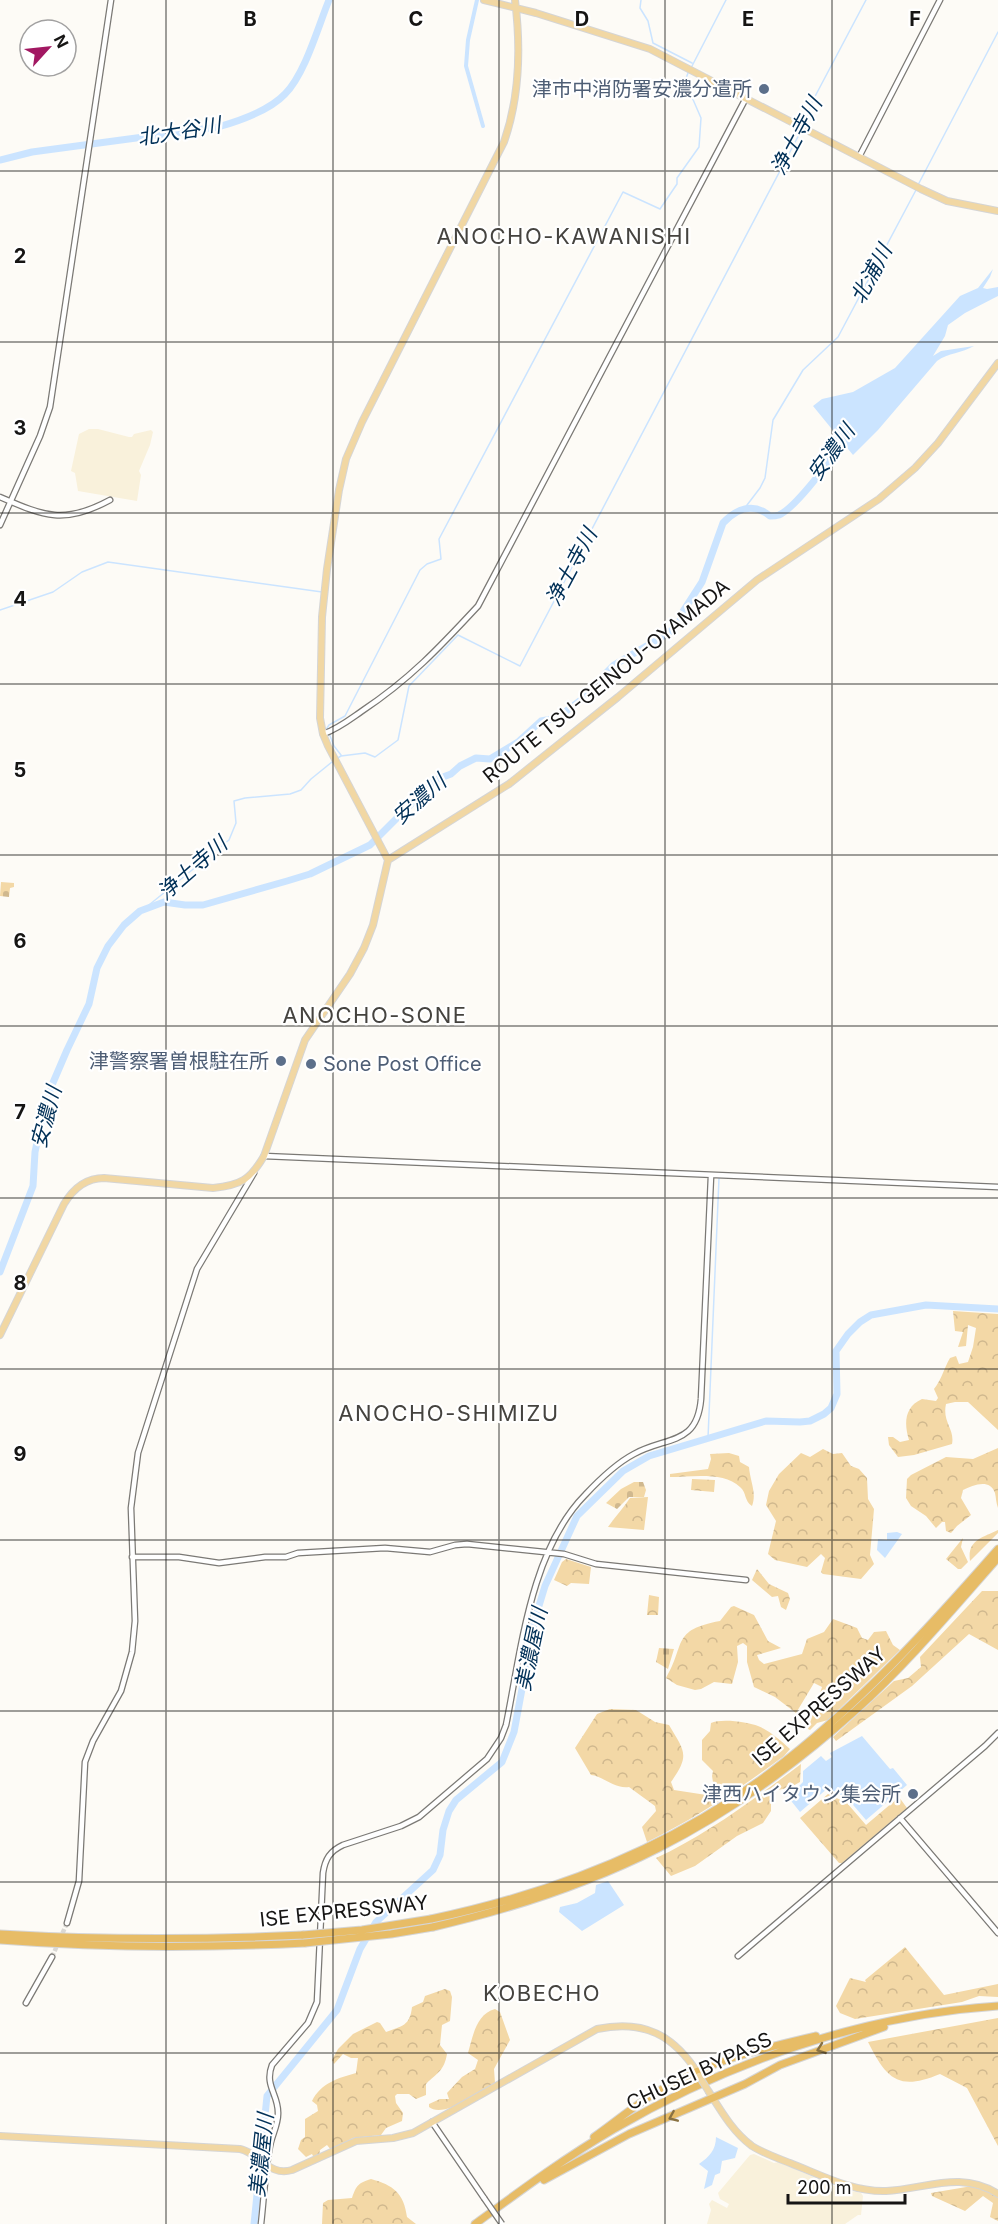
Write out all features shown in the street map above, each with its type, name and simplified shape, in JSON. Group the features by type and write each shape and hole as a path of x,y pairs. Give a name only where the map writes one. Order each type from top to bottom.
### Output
{"highway":[{"name":"ISE EXPRESSWAY","path":"951,1607 998,1549"},
{"name":"ISE EXPRESSWAY","path":"0,1942 169,1947 391,1934 432,1923 502,1910 588,1878 653,1849 790,1762 884,1683 939,1620 998,1558"},
{"name":"ISE EXPRESSWAY","path":"0,1932 58,1934 88,1939 304,1939"},
{"name":"CHUSEI BYPASS","path":"475,2224 614,2129 671,2098 725,2073 810,2042 914,2016 998,2006"},
{"path":"540,2178 563,2158 652,2094 698,2074 710,2065 735,2055 867,2023 893,2017 914,2016"},
{"path":"484,2218 548,2177 711,2095 726,2093 793,2059 914,2016"}],"main road":[{"path":"484,0 645,47 692,69 914,186 947,201 998,211"},
{"path":"0,1335 64,1204 72,1191 82,1184 104,1178 213,1188 242,1182 254,1173 264,1156 305,1040 353,970 373,925 388,861 322,734 319,711 322,617 339,490 346,459 362,422 504,142 514,107 518,78 515,0"},
{"name":"ROUTE TSU-GEINOU-OYAMADA","path":"388,861 509,784 757,580 879,499 915,468 938,443 998,363"},
{"path":"0,2136 240,2149 275,2170 288,2172 356,2141 409,2135 597,2029 612,2026 638,2026 673,2043 698,2074 735,2130 754,2147 843,2185 870,2191 967,2182 984,2186 998,2194"}],"street":[{"path":"0,525 40,436 50,407 111,0"},
{"path":"859,157 940,0"},
{"path":"322,734 341,726 404,682 434,654 478,606 746,98"},
{"path":"0,497 45,514 61,516 77,514 110,500"},
{"path":"264,1156 998,1187"},
{"path":"68,1923 79,1881 86,1762 93,1740 121,1691 132,1652 135,1621 131,1499 138,1453 196,1269 254,1173"},
{"path":"261,2224 266,2165 278,2114 269,2073 272,2065 308,2023 317,2002 322,1873 326,1859 334,1849 401,1826 419,1817 477,1768 494,1749 506,1725 531,1599 559,1530 572,1509 612,1469 643,1449 682,1436 694,1426 701,1399 711,1176"},
{"path":"132,1557 179,1557 219,1563 265,1557 286,1557 298,1553 374,1549 430,1552 467,1544 552,1552 596,1564 746,1580"},
{"path":"738,1956 998,1733"},
{"path":"900,1818 998,1933"},
{"path":"26,2003 52,1957"},
{"path":"432,2122 502,2224"}],"shaded area":[{"path":"89,429 129,437 151,430 153,432 139,471 141,475 137,501 78,491 75,473 71,471 79,434"},
{"path":"754,2154 842,2189 861,2193 863,2196 861,2215 845,2224 707,2224 711,2210 709,2204 712,2200 727,2208 729,2204 720,2199 718,2193 750,2155"}],"green space":[{"path":"1,882 14,883 14,887 10,888 9,897 0,896"},
{"path":"953,1311 998,1314 998,1430 968,1402 946,1404 945,1410 952,1434 952,1444 914,1455 898,1457 889,1445 888,1437 893,1437 900,1442 909,1440 906,1422 912,1407 922,1399 936,1401 938,1398 934,1389 950,1358 956,1356 959,1364 968,1362 976,1328 968,1325 966,1346 958,1347 963,1332 955,1331"},
{"path":"998,1448 998,1508 993,1488 981,1484 963,1490 961,1498 971,1515 951,1533 946,1531 945,1522 936,1528 926,1516 911,1506 906,1498 907,1479 911,1475 946,1457 973,1459"},
{"path":"823,1449 833,1454 842,1453 851,1466 859,1469 867,1478 868,1499 874,1509 870,1555 874,1564 861,1579 823,1574 821,1572 825,1558 821,1554 807,1567 775,1560 768,1554 776,1521 766,1505 769,1491 779,1474 801,1453 810,1457"},
{"path":"729,1453 739,1456 740,1462 749,1467 754,1492 752,1506 740,1487 725,1479 706,1476 670,1477 670,1474 708,1469 710,1454"},
{"path":"692,1479 715,1480 714,1492 691,1490"},
{"path":"634,1482 643,1482 646,1490 644,1497 629,1497 617,1509 606,1503 621,1489"},
{"path":"648,1497 644,1530 608,1527 630,1498"},
{"path":"998,1530 998,1533 970,1561 973,1544"},
{"path":"963,1538 961,1547 968,1562 958,1569 946,1559"},
{"path":"566,1559 591,1567 589,1584 571,1583 567,1586 554,1580 562,1562"},
{"path":"757,1569 769,1584 788,1593 790,1599 786,1610 781,1607 778,1596 772,1597 752,1580"},
{"path":"982,1591 998,1591 998,1650 969,1634 912,1686 836,1741 833,1737 894,1681 908,1678 921,1667 920,1657"},
{"path":"649,1595 659,1597 658,1615 647,1615"},
{"path":"734,1606 754,1615 768,1641 781,1648 757,1655 764,1664 802,1654 807,1639 824,1632 833,1619 857,1628 862,1638 868,1640 874,1632 886,1631 893,1645 900,1650 828,1720 817,1723 810,1730 808,1729 822,1687 814,1683 796,1713 775,1697 754,1687 747,1662 747,1646 743,1643 737,1646 738,1662 732,1684 714,1682 695,1690 677,1685 666,1678 682,1640 687,1634 704,1625 720,1621"},
{"path":"659,1648 674,1649 668,1669 656,1662"},
{"path":"610,1709 636,1710 655,1722 669,1725 683,1754 681,1766 671,1782 674,1790 713,1796 715,1794 713,1771 702,1760 702,1740 710,1731 711,1723 728,1721 754,1725 771,1733 790,1749 784,1756 718,1802 647,1842 642,1827 656,1811 655,1806 629,1787 618,1786 591,1775 575,1748 597,1714"},
{"path":"801,1764 800,1782 774,1791 771,1796 771,1811 763,1823 737,1836 695,1866 671,1876 656,1858 712,1827"},
{"path":"828,1794 847,1803 866,1825 899,1797 907,1808 842,1863 839,1863 800,1818"},
{"path":"905,1947 944,1995 998,1984 998,1997 979,1996 962,2002 855,2019 840,2013 836,2006 850,1978 866,1982 865,1980"},
{"path":"445,1989 450,1991 452,1997 450,2021 442,2025 440,2045 447,2054 446,2060 437,2074 426,2084 426,2095 416,2099 409,2094 397,2094 396,2103 403,2113 402,2121 386,2128 381,2135 353,2138 331,2150 327,2145 320,2150 319,2156 314,2158 312,2154 306,2157 298,2149 301,2140 305,2137 305,2119 318,2111 317,2105 312,2101 325,2086 337,2079 356,2073 358,2058 351,2058 343,2054 334,2064 332,2060 338,2049 353,2034 377,2022 386,2032 401,2026 407,2022 412,2007 423,2002 425,1996"},
{"path":"495,2009 500,2012 510,2040 494,2069 495,2083 472,2098 452,2107 435,2110 429,2107 429,2104 440,2099 449,2099 447,2093 462,2077 475,2069 478,2060 468,2053 474,2033 483,2016"},
{"path":"998,2018 998,2146 967,2088 940,2074 914,2082 896,2079 888,2073 868,2042"},
{"path":"371,2179 396,2191 403,2202 407,2217 416,2224 322,2224 323,2203 328,2200 352,2198 358,2185"},
{"path":"972,2186 998,2197 998,2221 990,2217 993,2203 983,2196 965,2211 932,2196 931,2193"}],"water":[{"path":"993,269 983,288 998,287 998,296 965,313 948,325 945,336 933,356 941,351 974,346 937,361 878,430 853,455 813,406 822,399 853,392 895,368 960,296 978,288"},
{"path":"887,1533 902,1534 885,1558 877,1550 878,1539 887,1540"},
{"path":"862,1736 907,1785 866,1820 848,1799 828,1788 800,1812 788,1797 803,1782 803,1771 821,1756 826,1761 832,1757 830,1753"},
{"path":"608,1881 624,1905 582,1931 559,1912 560,1907 577,1903 595,1893 596,1885"},
{"path":"716,2137 738,2148 735,2158 722,2161 720,2173 715,2175 712,2185 704,2189 708,2171 699,2164 711,2153"}],"waterway":[{"name":"北大谷川","path":"0,160 32,152 218,127 263,110 279,100 299,75 329,0"},
{"path":"477,0 468,40 466,66 483,126"},
{"path":"641,0 640,8 648,21 653,43 692,63"},
{"path":"691,68 726,0"},
{"name":"浄土寺川","path":"804,125 811,104 866,0"},
{"name":"北浦川","path":"918,185 998,32"},
{"path":"341,755 334,746 327,728 345,716 420,570 427,564 441,559 439,539 623,192 660,209 677,184 677,178 699,147 701,118 685,81 688,73"},
{"name":"浄土寺川","path":"336,759 341,756 365,753 375,757 398,740 409,686 458,635 520,666 802,129"},
{"name":"北浦川","path":"744,509 765,478 773,420 803,370 838,337 916,190"},
{"name":"安濃川","path":"0,1272 33,1186 35,1152 44,1109 52,1085 89,1004 97,968 108,946 124,925 140,911 164,902 203,905 310,874 370,845 435,780 451,774 460,766 476,758 490,759 518,742 541,721 557,718 594,690 602,677 614,665 667,634 679,624 682,613 702,582 723,523 733,514 745,509 757,509 770,516 779,515 785,511 823,469 832,455 842,429"},
{"path":"0,610 53,592 82,572 108,562 322,592"},
{"name":"浄土寺川","path":"144,909 229,840 236,823 234,801 290,794 301,790 332,762"},
{"path":"708,1438 719,1178"},
{"name":"美濃屋川","path":"254,2224 267,2096 337,2010 360,1949 376,1922 433,1870 440,1855 443,1830 449,1811 456,1800 502,1762 514,1732 535,1619 545,1586 577,1516 623,1471 649,1456 766,1421 810,1421 824,1414 831,1408 837,1394 836,1351 848,1334 871,1315 926,1305 998,1309"}],"tunnel":[{"path":"52,1957 67,1923"}],"place":[{"name":"津市中消防署安濃分遣所","path":"764,89"},
{"name":"津警察署曽根駐在所","path":"281,1061"},
{"name":"Sone Post Office","path":"311,1064"},
{"name":"津西ハイタウン集会所","path":"913,1794"}],"district":[{"name":"ANOCHO-KAWANISHI","path":"564,236"},
{"name":"ANOCHO-SONE","path":"375,1015"},
{"name":"ANOCHO-SHIMIZU","path":"449,1413"},
{"name":"KOBECHO","path":"542,1993"}]}
